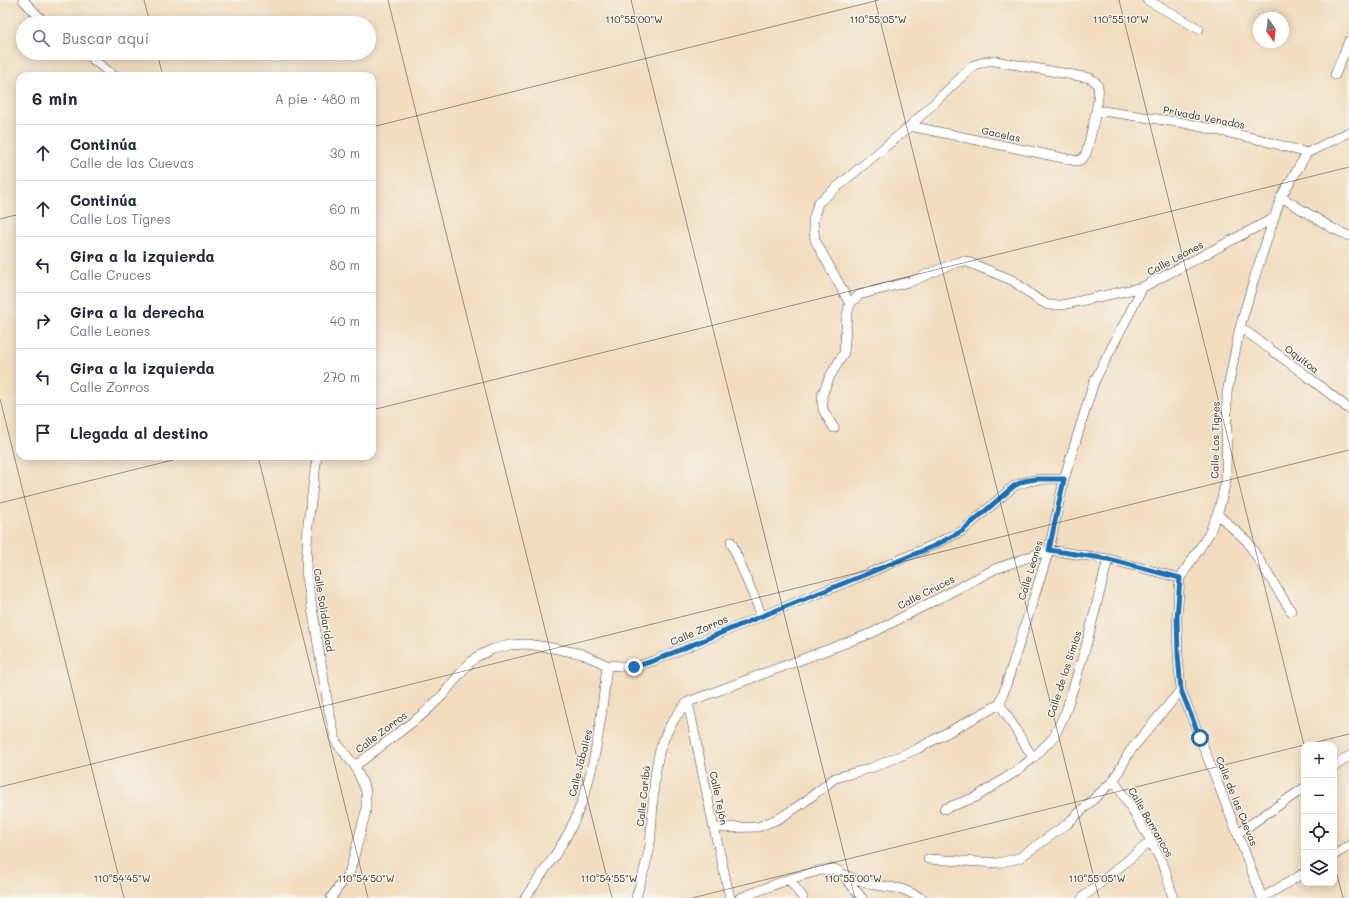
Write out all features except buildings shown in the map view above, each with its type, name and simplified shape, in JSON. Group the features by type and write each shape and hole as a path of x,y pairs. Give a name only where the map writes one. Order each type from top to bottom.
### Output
{"street":[{"path":"23,0 38,16"},
{"path":"1147,0 1199,29"},
{"path":"1335,75 1349,41"},
{"path":"94,60 109,72"},
{"path":"850,304 815,240 813,220 818,203 910,126 974,65 987,61 995,61 1090,78 1098,87 1096,110"},
{"name":"Gacelas","path":"910,126 1077,161 1082,159 1086,154 1096,110"},
{"name":"Privada Venados","path":"1096,110 1184,123 1262,140 1307,153"},
{"path":"1307,153 1349,132"},
{"name":"Calle Los Tigres","path":"1181,690 1177,618 1180,578 1209,534 1217,514 1226,481 1227,393 1240,327 1281,197 1307,153"},
{"path":"1281,197 1332,228 1349,236"},
{"name":"Calle Leones","path":"1000,704 1049,550 1064,479 1094,382 1143,287 1274,218"},
{"path":"834,428 823,410 822,395 830,376 844,353 847,315 850,304 859,295 912,281 955,263 965,261 1012,280 1036,299 1048,305 1062,305 1143,287"},
{"name":"Oquitoa","path":"1240,327 1307,376 1349,410"},
{"name":"Calle Solidaridad","path":"316,460 308,524 306,571 329,711 336,742"},
{"name":"Calle Zorros","path":"355,766 423,714 443,695 462,671 476,657 494,649 510,645 527,644 582,654 608,665 634,667 934,546 962,531 1014,486 1024,481 1036,479 1064,479"},
{"path":"1217,514 1247,540 1291,611"},
{"path":"731,542 762,616"},
{"name":"Calle Cruces","path":"688,702 872,633 995,569 1049,550 1108,559 1180,578"},
{"name":"Calle de los Simios","path":"944,809 976,797 1015,772 1054,737 1066,711 1086,646 1108,559"},
{"name":"Calle Jabalies","path":"525,898 548,866 578,813 588,784 602,718 608,665"},
{"path":"928,859 998,863 1019,858 1067,824 1114,780 1130,750 1181,690"},
{"name":"Calle de las Cuevas","path":"1181,690 1218,787 1238,833 1262,898"},
{"name":"Calle Tejón","path":"688,702 730,898"},
{"name":"Calle Caribú","path":"636,898 650,846 652,790 659,752 669,726 679,711 688,702"},
{"path":"714,828 758,827 780,818 803,803 835,778 871,768 916,749 1000,704 1032,758"},
{"name":"Calle Zorros","path":"331,898 350,870 366,811 366,791 355,766 336,742"},
{"path":"1337,765 1349,756"},
{"name":"Calle Barrancos","path":"1114,780 1151,841 1165,869 1173,898"},
{"path":"1238,833 1301,790"},
{"path":"1082,898 1151,841"},
{"path":"1337,853 1349,846"},
{"path":"740,898 789,879 822,870 835,869 842,874 868,884 902,889 922,898"},
{"path":"842,874 862,898"},
{"path":"1262,898 1301,875"},
{"path":"789,879 803,898"}],"route":[{"path":"634,667 653,661 934,546 962,531 1014,486 1024,481 1036,479 1064,479 1049,550 1108,559 1180,578 1177,618 1181,690 1200,738"}]}
